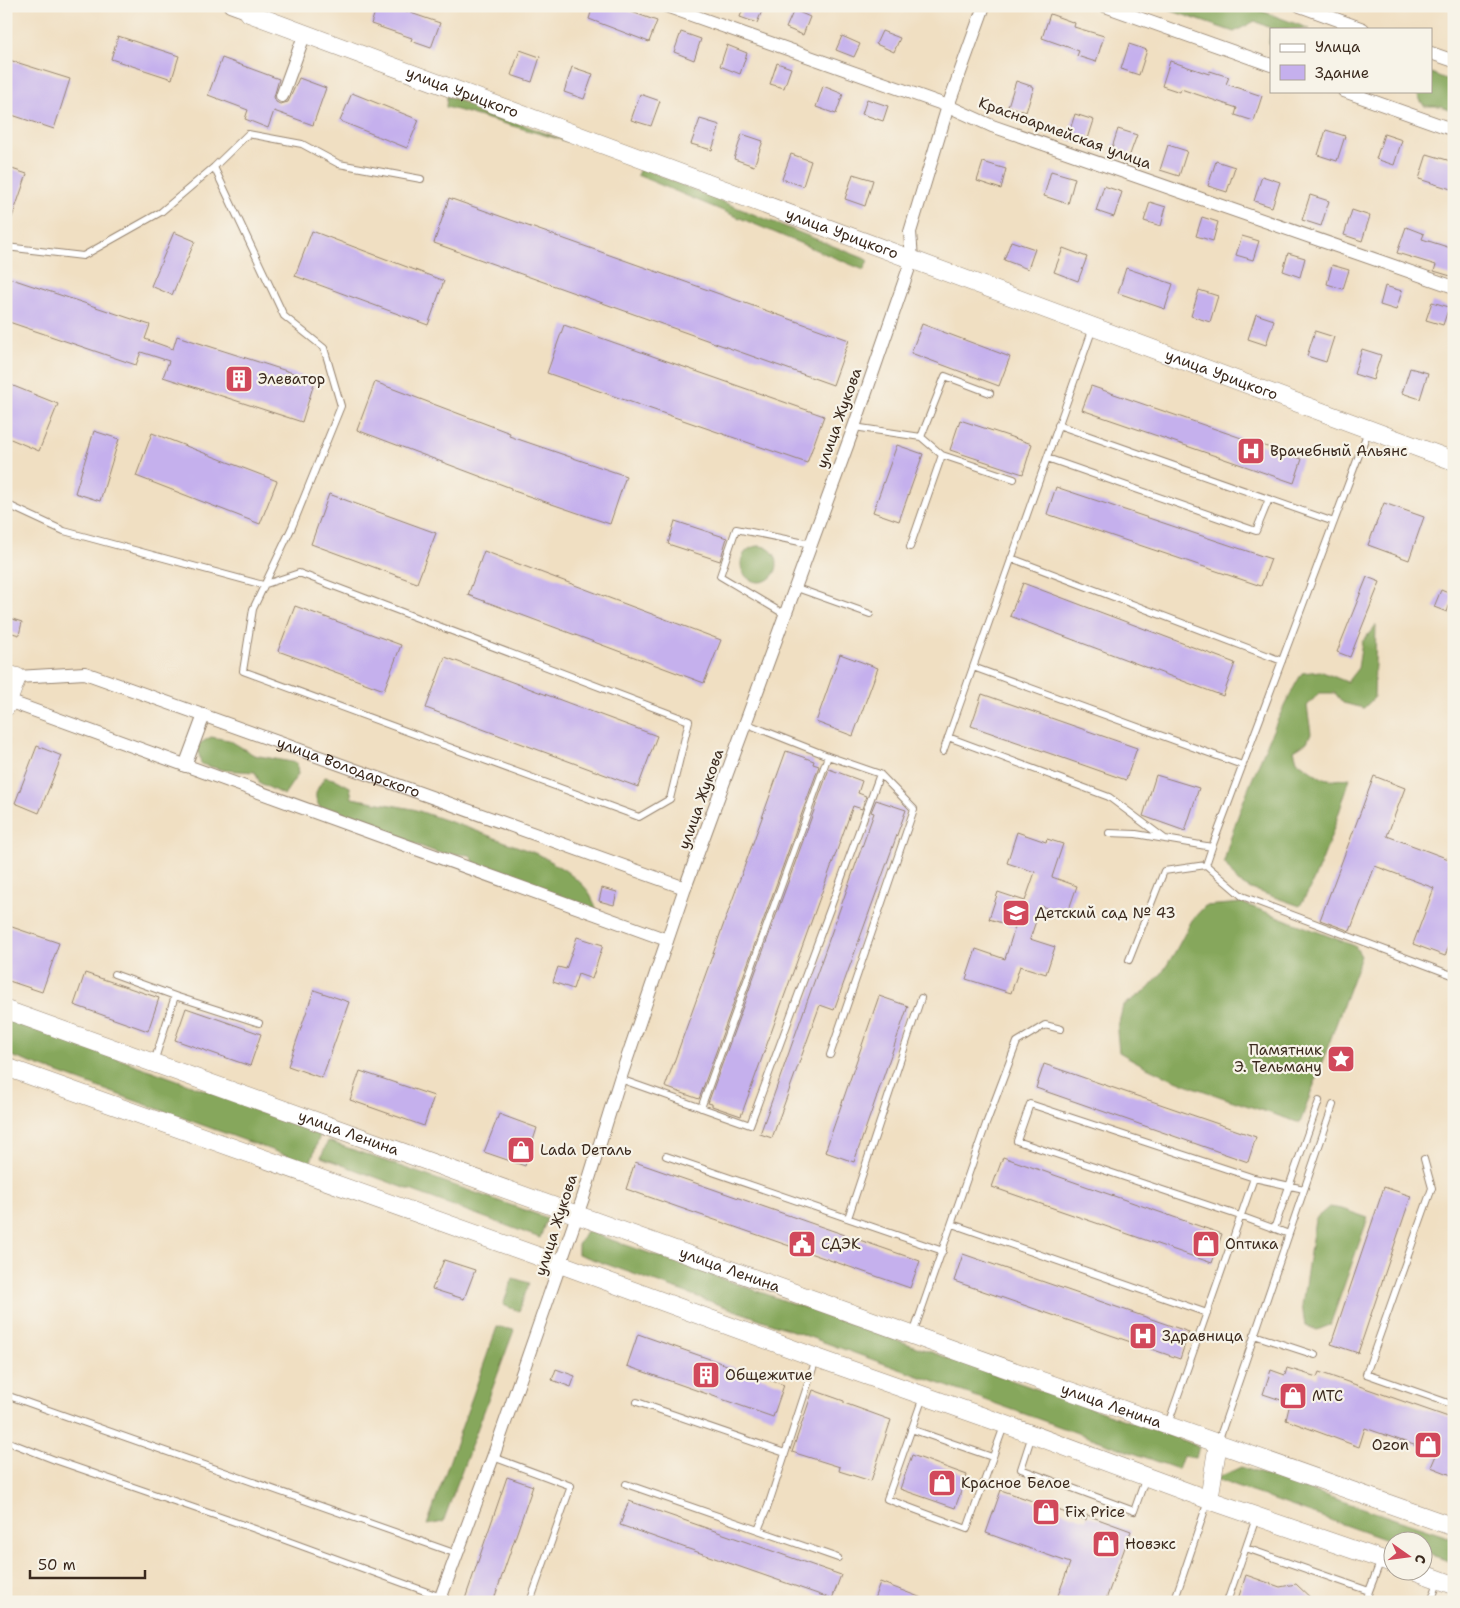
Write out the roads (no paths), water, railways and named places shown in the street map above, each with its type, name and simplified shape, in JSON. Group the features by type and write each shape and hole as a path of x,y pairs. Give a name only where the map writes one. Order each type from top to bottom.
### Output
{"street":[{"name":"улица Урицкого","path":"230,6 250,10 305,33 1454,462"},
{"name":"Красноармейская улица","path":"666,6 948,106 992,126 1454,287"},
{"name":"улица Жукова","path":"440,1599 493,1457 577,1215 667,940 784,614 854,427 912,259 910,232 948,106 984,6"},
{"path":"1105,6 1270,65"},
{"path":"1300,6 1361,28"},
{"path":"282,96 305,33"},
{"path":"1432,53 1454,61"},
{"path":"1347,92 1454,130"},
{"name":"улица Володарского","path":"11,676 85,672 686,888"},
{"path":"11,676 7,704 185,766 667,940"},
{"path":"185,766 204,715"},
{"name":"улица Ленина","path":"6,1010 1454,1527"},
{"path":"6,1067 560,1264 1256,1517 1382,1559"},
{"path":"1209,1500 1218,1443"},
{"path":"1432,1577 1446,1582"}],"lane":[{"path":"6,247 83,256 161,212 214,167 248,134 302,144 338,164 421,179"},
{"path":"6,504 64,531 263,585 299,573 689,721 670,798 639,817 243,671 253,610 263,585 292,527 341,406 324,348 284,316 214,167"},
{"path":"943,752 1093,328"},
{"path":"921,437 945,376 990,393"},
{"path":"1058,425 1334,522"},
{"path":"854,427 921,437 942,455 1014,479"},
{"path":"1206,866 1368,430"},
{"path":"910,547 942,455"},
{"path":"1047,458 1256,532 1269,499"},
{"path":"784,614 720,576 736,529 810,544"},
{"path":"1011,558 1282,661"},
{"path":"794,587 870,614"},
{"path":"973,667 1242,765"},
{"path":"745,723 828,756 880,774 914,809 830,1055"},
{"path":"948,737 1109,797 1168,841"},
{"path":"701,1108 828,756"},
{"path":"620,1079 750,1125 880,774"},
{"path":"1109,833 1136,834 1212,848"},
{"path":"1129,960 1164,871 1206,866 1242,896 1452,975 1454,970"},
{"path":"114,974 259,1023"},
{"path":"154,1063 175,996"},
{"path":"848,1218 921,998"},
{"path":"912,1335 986,1124 1017,1042 1045,1025 1060,1029"},
{"path":"1274,1229 1319,1101"},
{"path":"1289,1234 1017,1141 1030,1104 1254,1178 1304,1189"},
{"path":"1218,1443 1333,1105"},
{"path":"666,1156 942,1251"},
{"path":"1424,1158 1432,1188 1366,1374 1454,1405"},
{"path":"1168,1426 1254,1178"},
{"path":"952,1224 1207,1313"},
{"path":"1254,1335 1315,1355"},
{"path":"758,1530 768,1506 817,1358"},
{"path":"6,1395 457,1554"},
{"path":"923,1396 887,1499 967,1529 1004,1424"},
{"path":"637,1402 785,1453"},
{"path":"911,1429 992,1457"},
{"path":"1032,1434 1021,1469 1030,1473 1134,1511 1146,1476"},
{"path":"6,1441 55,1460 256,1529 440,1599"},
{"path":"493,1457 571,1486 530,1602"},
{"path":"626,1484 838,1558"},
{"path":"1174,1602 1209,1500"},
{"path":"1227,1602 1256,1517"},
{"path":"1246,1548 1369,1592"},
{"path":"1366,1602 1369,1592 1382,1570"},
{"path":"1431,1602 1446,1582"}],"place":[{"name":"Элеватор","path":"239,379"},
{"name":"Врачебный Альянс","path":"1251,451"},
{"name":"Детский сад № 43","path":"1016,913"},
{"name":"Памятник Э. Тельману","path":"1341,1059"},
{"name":"Lada Dеталь","path":"521,1150"},
{"name":"СДЭК","path":"802,1244"},
{"name":"Оптика","path":"1206,1244"},
{"name":"Здравница","path":"1143,1336"},
{"name":"Общежитие","path":"706,1375"},
{"name":"МТС","path":"1293,1396"},
{"name":"Ozon","path":"1428,1445"},
{"name":"Красное Белое","path":"942,1483"},
{"name":"Fix Price","path":"1046,1512"},
{"name":"Новэкс","path":"1106,1544"}]}
